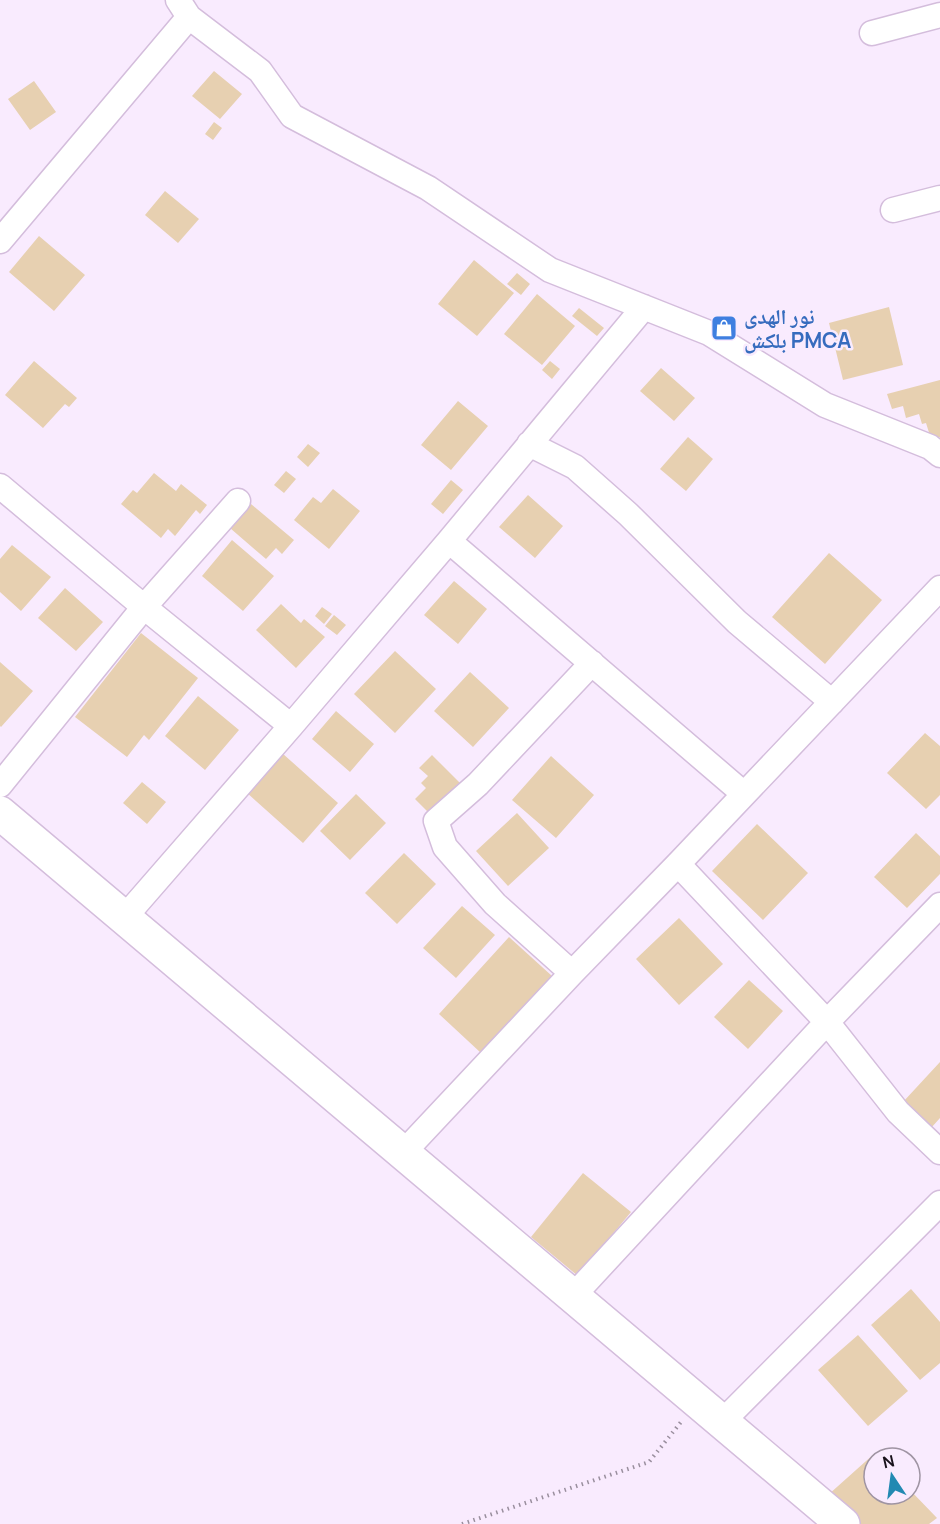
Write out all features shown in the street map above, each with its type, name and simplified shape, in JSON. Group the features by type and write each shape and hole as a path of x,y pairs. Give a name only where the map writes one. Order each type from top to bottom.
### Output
{"street":[{"path":"0,241 184,9 260,71 292,116 428,188 550,270 709,333 825,405 930,447 940,455"},
{"path":"872,33 940,15"},
{"path":"893,210 940,198"},
{"path":"124,918 449,541 644,307"},
{"path":"530,444 575,467 628,514 737,622 832,702"},
{"path":"0,486 291,726"},
{"path":"0,785 144,607 238,501"},
{"path":"449,541 744,794"},
{"path":"403,1153 940,588"},
{"path":"572,973 495,904 445,847 436,821 478,784 592,663"},
{"path":"0,813 843,1524"},
{"path":"678,864 826,1022 898,1112 940,1152"},
{"path":"573,1296 826,1022 940,904"},
{"path":"722,1422 940,1203"}],"path":[{"path":"462,1524 649,1462 698,1402"}],"building":[{"path":"214,71 242,94 220,119 192,96"},
{"path":"34,81 56,112 30,130 8,99"},
{"path":"214,122 222,128 213,140 205,134"},
{"path":"165,191 199,219 178,243 145,215"},
{"path":"39,236 85,275 54,311 9,272"},
{"path":"474,260 514,293 477,336 438,304"},
{"path":"517,273 530,284 521,295 507,284"},
{"path":"537,294 575,326 542,365 504,334"},
{"path":"889,307 903,365 843,380 829,323"},
{"path":"579,308 604,328 597,336 572,316"},
{"path":"34,361 77,398 69,407 65,404 43,428 5,395"},
{"path":"550,361 560,369 552,379 542,370"},
{"path":"661,368 695,398 674,421 640,391"},
{"path":"940,380 940,437 931,439 926,423 922,424 919,414 906,418 903,406 892,409 887,394"},
{"path":"458,401 488,426 451,470 421,445"},
{"path":"688,437 713,459 686,491 660,469"},
{"path":"308,444 320,453 308,467 297,457"},
{"path":"286,471 296,479 284,493 274,485"},
{"path":"154,473 176,491 181,484 207,505 200,514 196,510 175,536 168,529 161,538 121,504 133,490 137,493"},
{"path":"451,480 463,490 443,514 431,504"},
{"path":"333,489 360,511 329,549 294,520 313,497 321,503"},
{"path":"528,495 563,526 535,558 499,527"},
{"path":"251,504 294,540 282,554 276,548 266,559 230,528"},
{"path":"232,540 274,576 243,611 202,576"},
{"path":"12,545 51,577 21,611 0,592 0,559"},
{"path":"829,553 882,600 825,664 772,617"},
{"path":"454,581 487,609 458,644 424,615"},
{"path":"65,588 103,622 76,651 38,618"},
{"path":"281,604 301,623 304,619 325,637 296,668 256,630"},
{"path":"322,607 332,614 324,624 315,616"},
{"path":"334,615 346,625 337,635 325,626"},
{"path":"141,633 198,678 149,740 144,735 127,757 75,717"},
{"path":"395,651 436,689 395,733 354,694"},
{"path":"0,662 33,691 1,727 0,726"},
{"path":"470,672 509,708 473,747 434,711"},
{"path":"198,696 239,730 205,770 165,736"},
{"path":"336,711 374,744 350,772 312,739"},
{"path":"925,733 940,746 940,795 926,809 887,773"},
{"path":"282,753 338,803 303,843 246,792"},
{"path":"432,755 460,783 429,813 415,799 426,788 421,783 428,776 419,768"},
{"path":"551,756 594,795 556,838 512,800"},
{"path":"142,782 166,802 147,824 123,803"},
{"path":"356,794 386,823 350,860 320,831"},
{"path":"517,813 549,848 508,886 476,851"},
{"path":"757,824 808,873 763,920 712,871"},
{"path":"916,833 940,856 940,874 907,908 874,877"},
{"path":"404,853 436,884 397,924 365,893"},
{"path":"462,906 495,935 456,978 423,948"},
{"path":"679,918 723,964 679,1005 636,959"},
{"path":"509,937 552,976 481,1053 439,1014"},
{"path":"749,980 783,1011 748,1049 714,1017"},
{"path":"940,1062 940,1118 931,1128 903,1102"},
{"path":"583,1173 631,1212 578,1276 531,1237"},
{"path":"911,1289 940,1322 940,1363 920,1380 871,1325"},
{"path":"858,1335 908,1391 868,1426 818,1370"},
{"path":"862,1465 862,1506 922,1506 922,1502 937,1518 929,1524 858,1524 828,1495"}],"place":[{"name":"نور الهدى بلكش PMCA","path":"724,328"}]}
